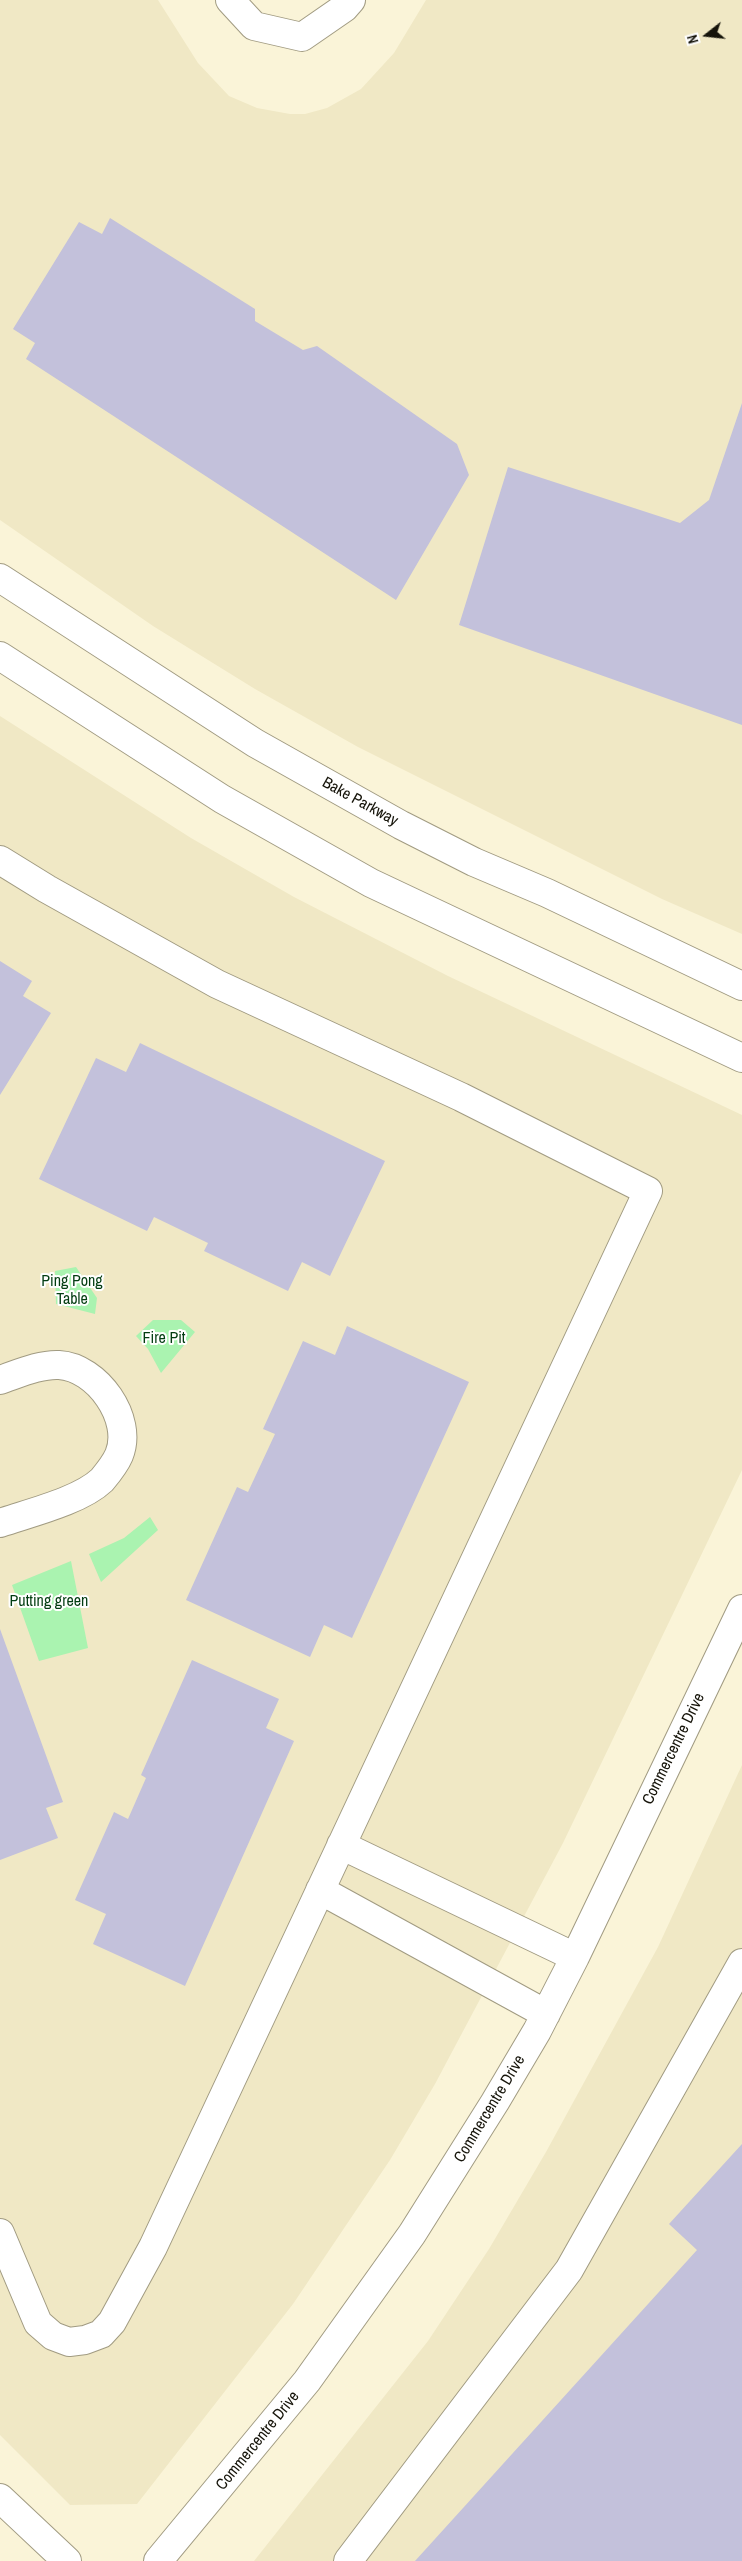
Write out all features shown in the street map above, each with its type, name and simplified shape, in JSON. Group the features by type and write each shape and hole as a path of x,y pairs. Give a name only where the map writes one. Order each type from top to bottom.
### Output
{"main road":[{"path":"230,0 254,26 302,37 344,8 351,0"},
{"name":"Bake Parkway","path":"0,578 255,743 401,825 474,862 547,893 742,986"},
{"path":"0,656 222,799 371,883 742,1058"},
{"path":"0,860 47,889 217,984 461,1097 648,1191 153,2247 112,2322 101,2334 85,2340 69,2342 53,2336 38,2323 0,2233"},
{"path":"0,1380 28,1370 59,1365 84,1372 104,1388 117,1411 121,1434 120,1455 101,1480 70,1499 0,1523"},
{"name":"Commercentre Drive","path":"158,2561 307,2381 412,2234 495,2102 546,2014 575,1957 742,1609"},
{"path":"341,1845 575,1957"},
{"path":"320,1890 546,2014"},
{"path":"348,2561 569,2270 742,1963"},
{"path":"0,2498 67,2561"}],"shaded area":[{"path":"0,0 158,0 198,63 229,96 257,108 290,114 305,114 327,108 361,89 394,53 426,0 742,0 742,934 662,899 358,747 255,689 153,626 0,520"},
{"path":"0,716 191,838 294,897 448,976 742,1115 742,1470 563,1843 435,2084 390,2160 293,2304 137,2504 70,2505 0,2435"},
{"path":"742,1765 742,2561 254,2561 428,2341 489,2249 546,2152 658,1947"}],"green space":[{"name":"Ping Pong Table","path":"76,1267 97,1298 95,1314 56,1304 55,1271"},
{"name":"Fire Pit","path":"153,1320 181,1320 195,1332 161,1373 148,1349 136,1336"},
{"path":"150,1517 158,1530 101,1582 89,1554 124,1538"},
{"name":"Putting green","path":"71,1561 88,1648 39,1661 12,1585"}],"building":[{"path":"110,218 255,309 255,321 303,350 317,346 457,444 469,475 396,600 26,359 35,343 13,329 79,222 102,234"},
{"path":"742,403 742,725 459,625 508,467 680,523 709,500"},
{"path":"0,961 32,981 23,996 51,1013 0,1095"},
{"path":"140,1043 385,1161 330,1276 302,1262 288,1291 204,1251 208,1243 154,1217 147,1231 39,1179 96,1058 126,1072"},
{"path":"347,1326 469,1382 352,1638 324,1625 310,1657 186,1600 237,1487 248,1492 275,1434 263,1429 303,1341 335,1355"},
{"path":"0,1629 63,1802 46,1808 58,1838 0,1860"},
{"path":"192,1660 279,1699 266,1728 294,1741 185,1986 93,1944 106,1914 75,1900 114,1812 128,1819 146,1778 141,1775"},
{"path":"742,2144 742,2561 415,2561 697,2250 669,2224"}]}
